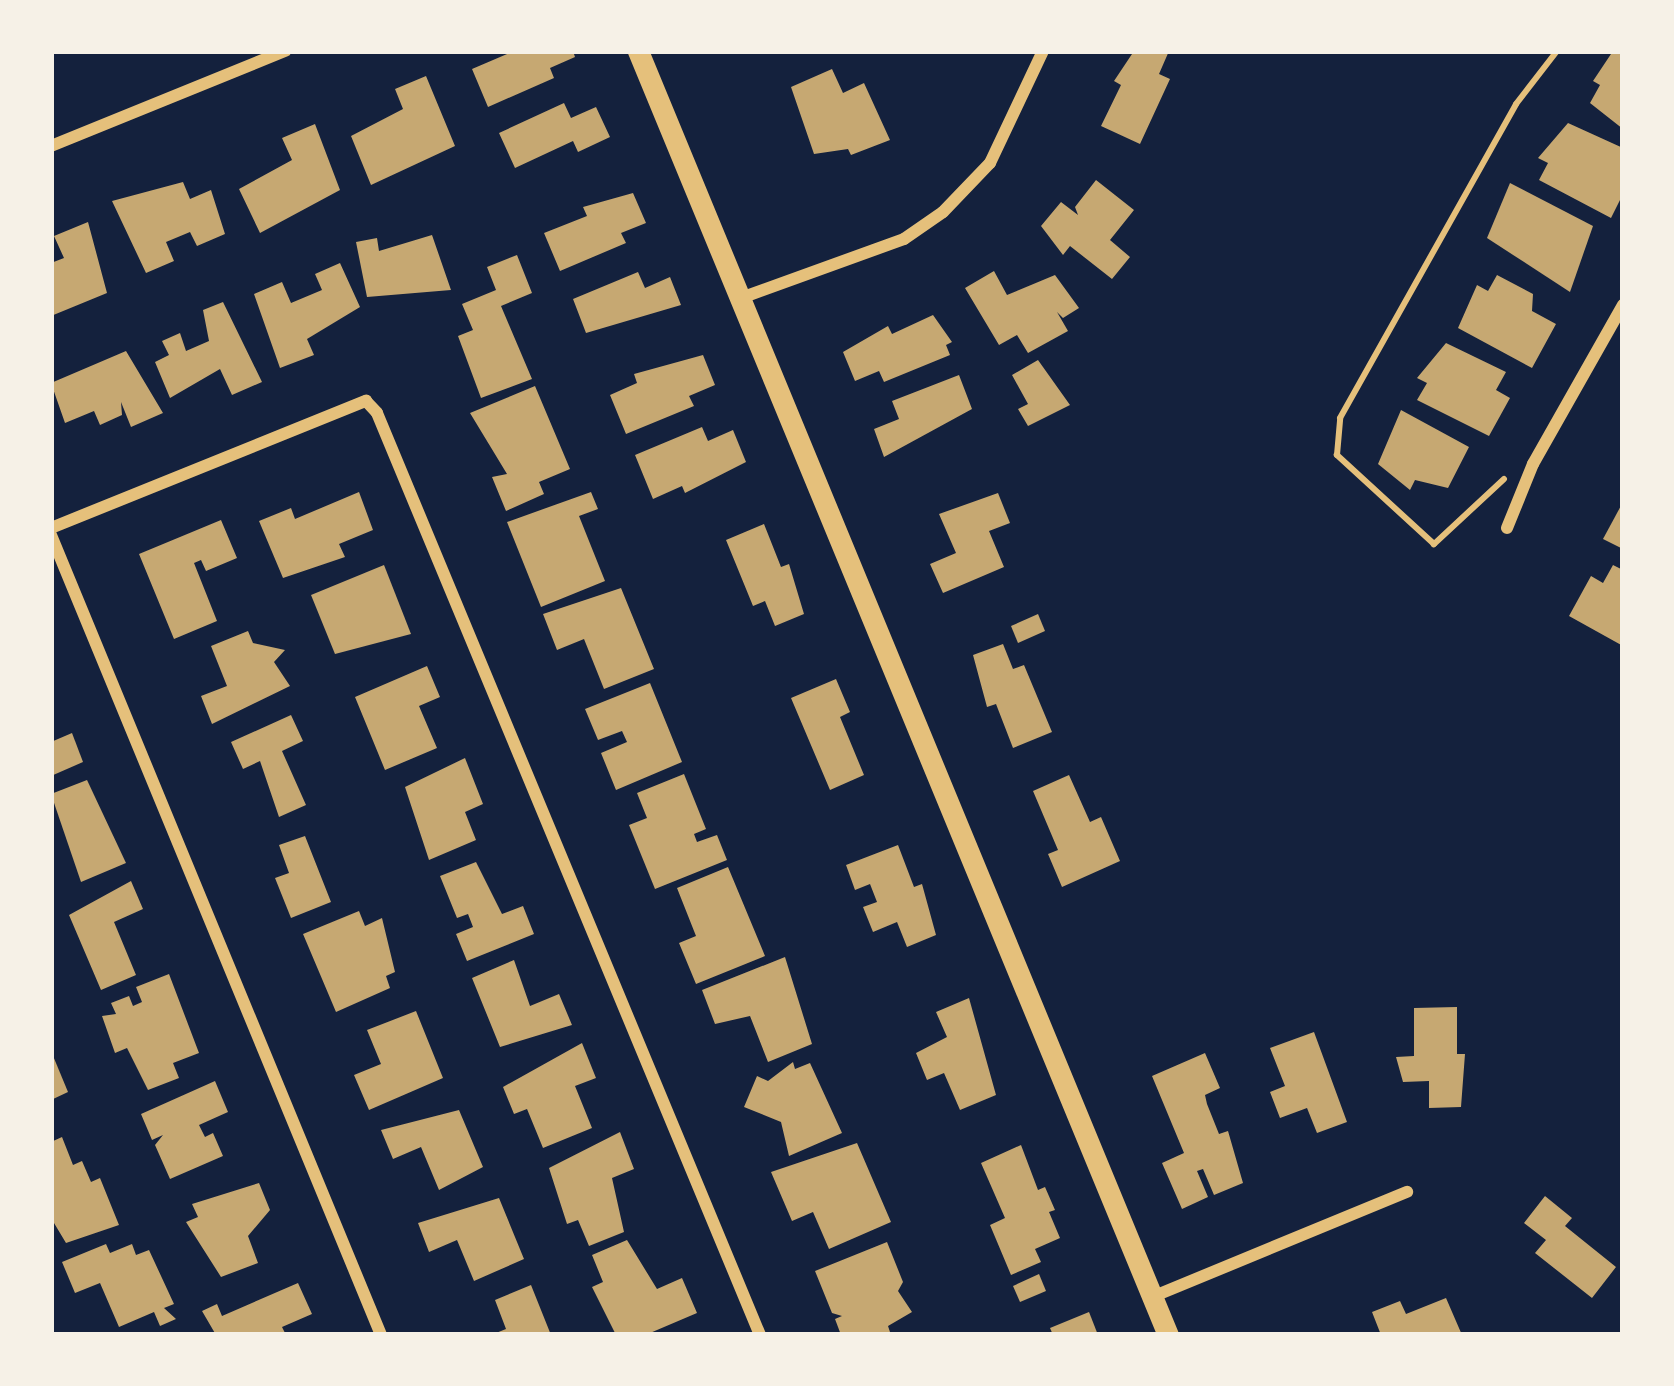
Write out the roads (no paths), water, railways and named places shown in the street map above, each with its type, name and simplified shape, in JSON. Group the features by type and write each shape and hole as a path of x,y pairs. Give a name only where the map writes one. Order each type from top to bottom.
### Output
{"street":[{"path":"51,146 285,51"},
{"path":"638,51 1168,1335"},
{"path":"741,298 904,239 943,212 990,163 1043,51"},
{"path":"1507,528 1623,304"},
{"path":"381,1335 51,531 366,400 377,412 760,1335"},
{"path":"1152,1297 1406,1192"}]}
